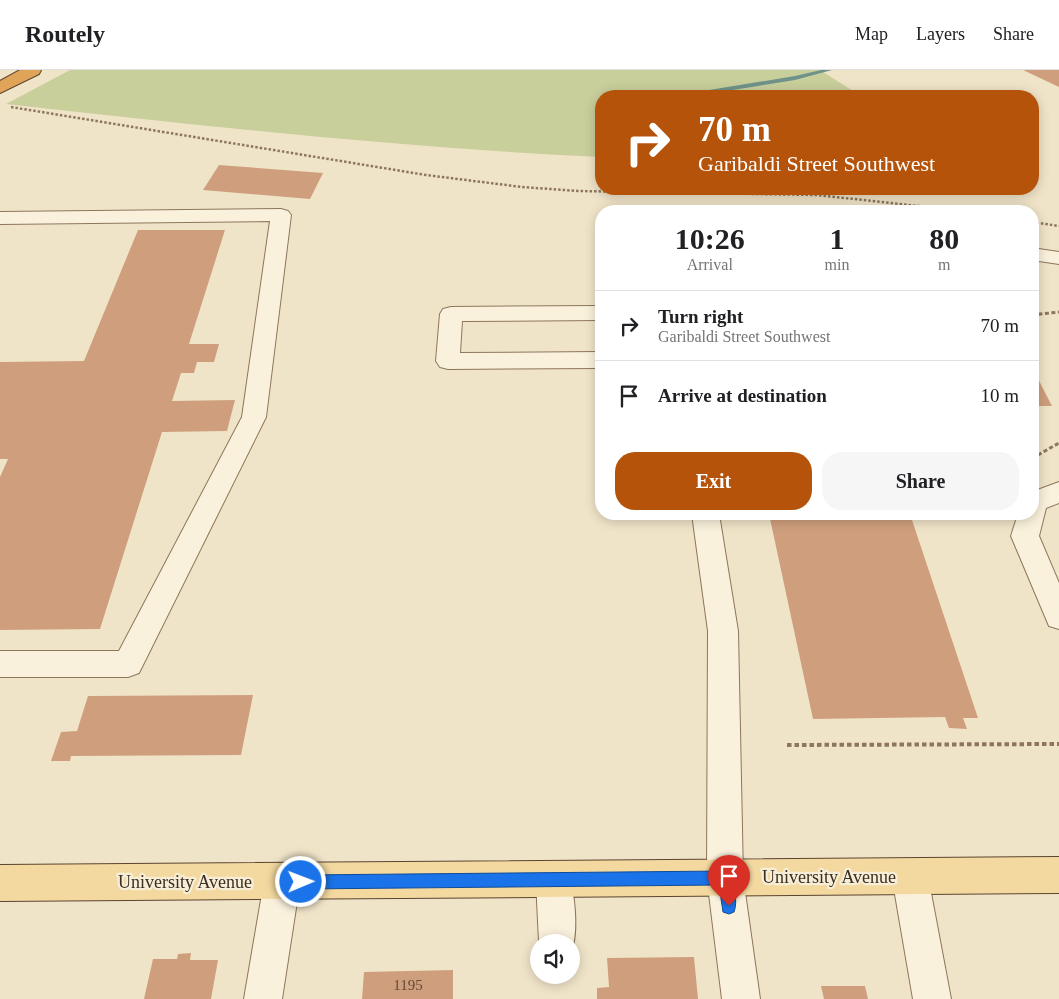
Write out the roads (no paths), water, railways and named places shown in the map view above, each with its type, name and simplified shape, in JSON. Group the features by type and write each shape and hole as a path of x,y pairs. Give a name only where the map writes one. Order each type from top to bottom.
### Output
{"highway":[{"path":"0,88 33,70"}],"main road":[{"name":"University Avenue","path":"0,883 1059,875"}],"street":[{"path":"0,218 282,215 254,417 128,664 0,664"},
{"path":"1039,255 1059,258"},
{"path":"595,312 451,314 448,361 595,360"},
{"path":"1039,500 1059,492"},
{"path":"706,520 723,631 725,878 741,999"},
{"path":"1029,520 1025,536 1059,617"},
{"path":"910,877 932,999"},
{"path":"554,880 557,934"},
{"path":"263,999 282,882"}],"waterway":[{"path":"722,90 795,78 829,70"}]}
